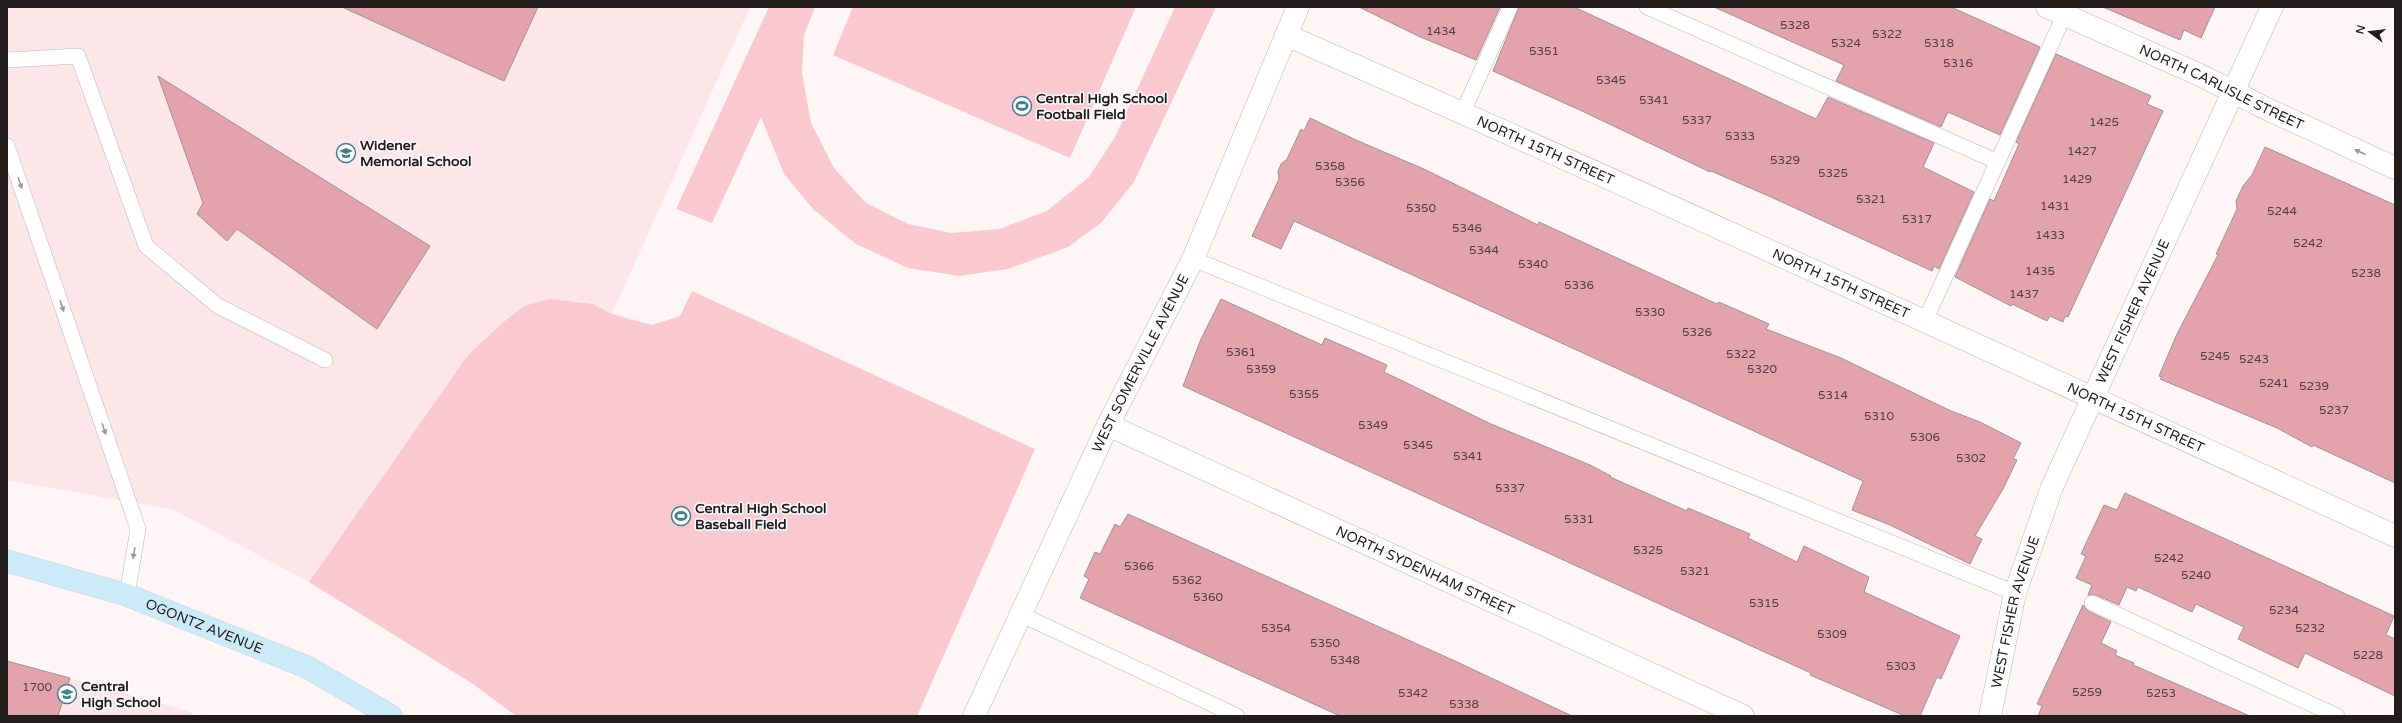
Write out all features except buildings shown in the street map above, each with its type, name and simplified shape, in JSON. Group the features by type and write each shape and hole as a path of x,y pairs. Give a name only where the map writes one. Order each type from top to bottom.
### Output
{"main road":[{"name":"OGONTZ AVENUE","path":"7,561 127,595 307,667 391,716"}],"street":[{"name":"WEST SOMERVILLE AVENUE","path":"974,716 1108,426 1193,259 1298,7"},
{"name":"WEST FISHER AVENUE","path":"1990,716 2016,593 2052,487 2272,7"},
{"name":"NORTH CARLISLE STREET","path":"2060,10 2395,168"},
{"name":"NORTH 15TH STREET","path":"1286,35 1463,112 2395,536"},
{"name":"NORTH SYDENHAM STREET","path":"1108,426 1743,716"}],"lane":[{"path":"1463,112 1510,7"},
{"path":"1647,7 1998,162"},
{"path":"1925,321 1998,162 2060,10"},
{"path":"7,60 78,56 146,246 218,306 325,360"},
{"path":"7,146 138,529 127,595"},
{"path":"1193,259 2016,593"},
{"path":"2092,603 2337,716"},
{"path":"1020,614 1237,716"}],"shaded area":[{"name":"Widener Memorial School","path":"7,7 750,7 612,314 593,304 576,301 524,306 501,324 468,355 309,582 174,510 7,480"},
{"path":"769,7 815,7 804,35 802,73 811,123 834,168 866,203 908,224 952,233 1000,229 1047,211 1089,177 1115,137 1175,7 1216,7 1134,182 1101,223 1068,247 1008,269 959,276 908,268 856,244 813,209 784,174 761,117 712,223 676,209"},
{"name":"Central High School Football Field","path":"853,7 1136,7 1070,158 833,55"},
{"name":"Central High School Baseball Field","path":"692,291 1035,449 917,716 516,716 473,684 309,582 468,355 501,324 524,306 550,299 593,304 612,314 652,325 680,316"},
{"name":"Central High School","path":"7,661 185,710 197,716 7,716"}],"place":[{"name":"Central High School Football Field","path":"1022,106"},
{"name":"Widener Memorial School","path":"346,153"},
{"name":"Central High School Baseball Field","path":"681,516"},
{"name":"Central High School","path":"67,694"}]}
